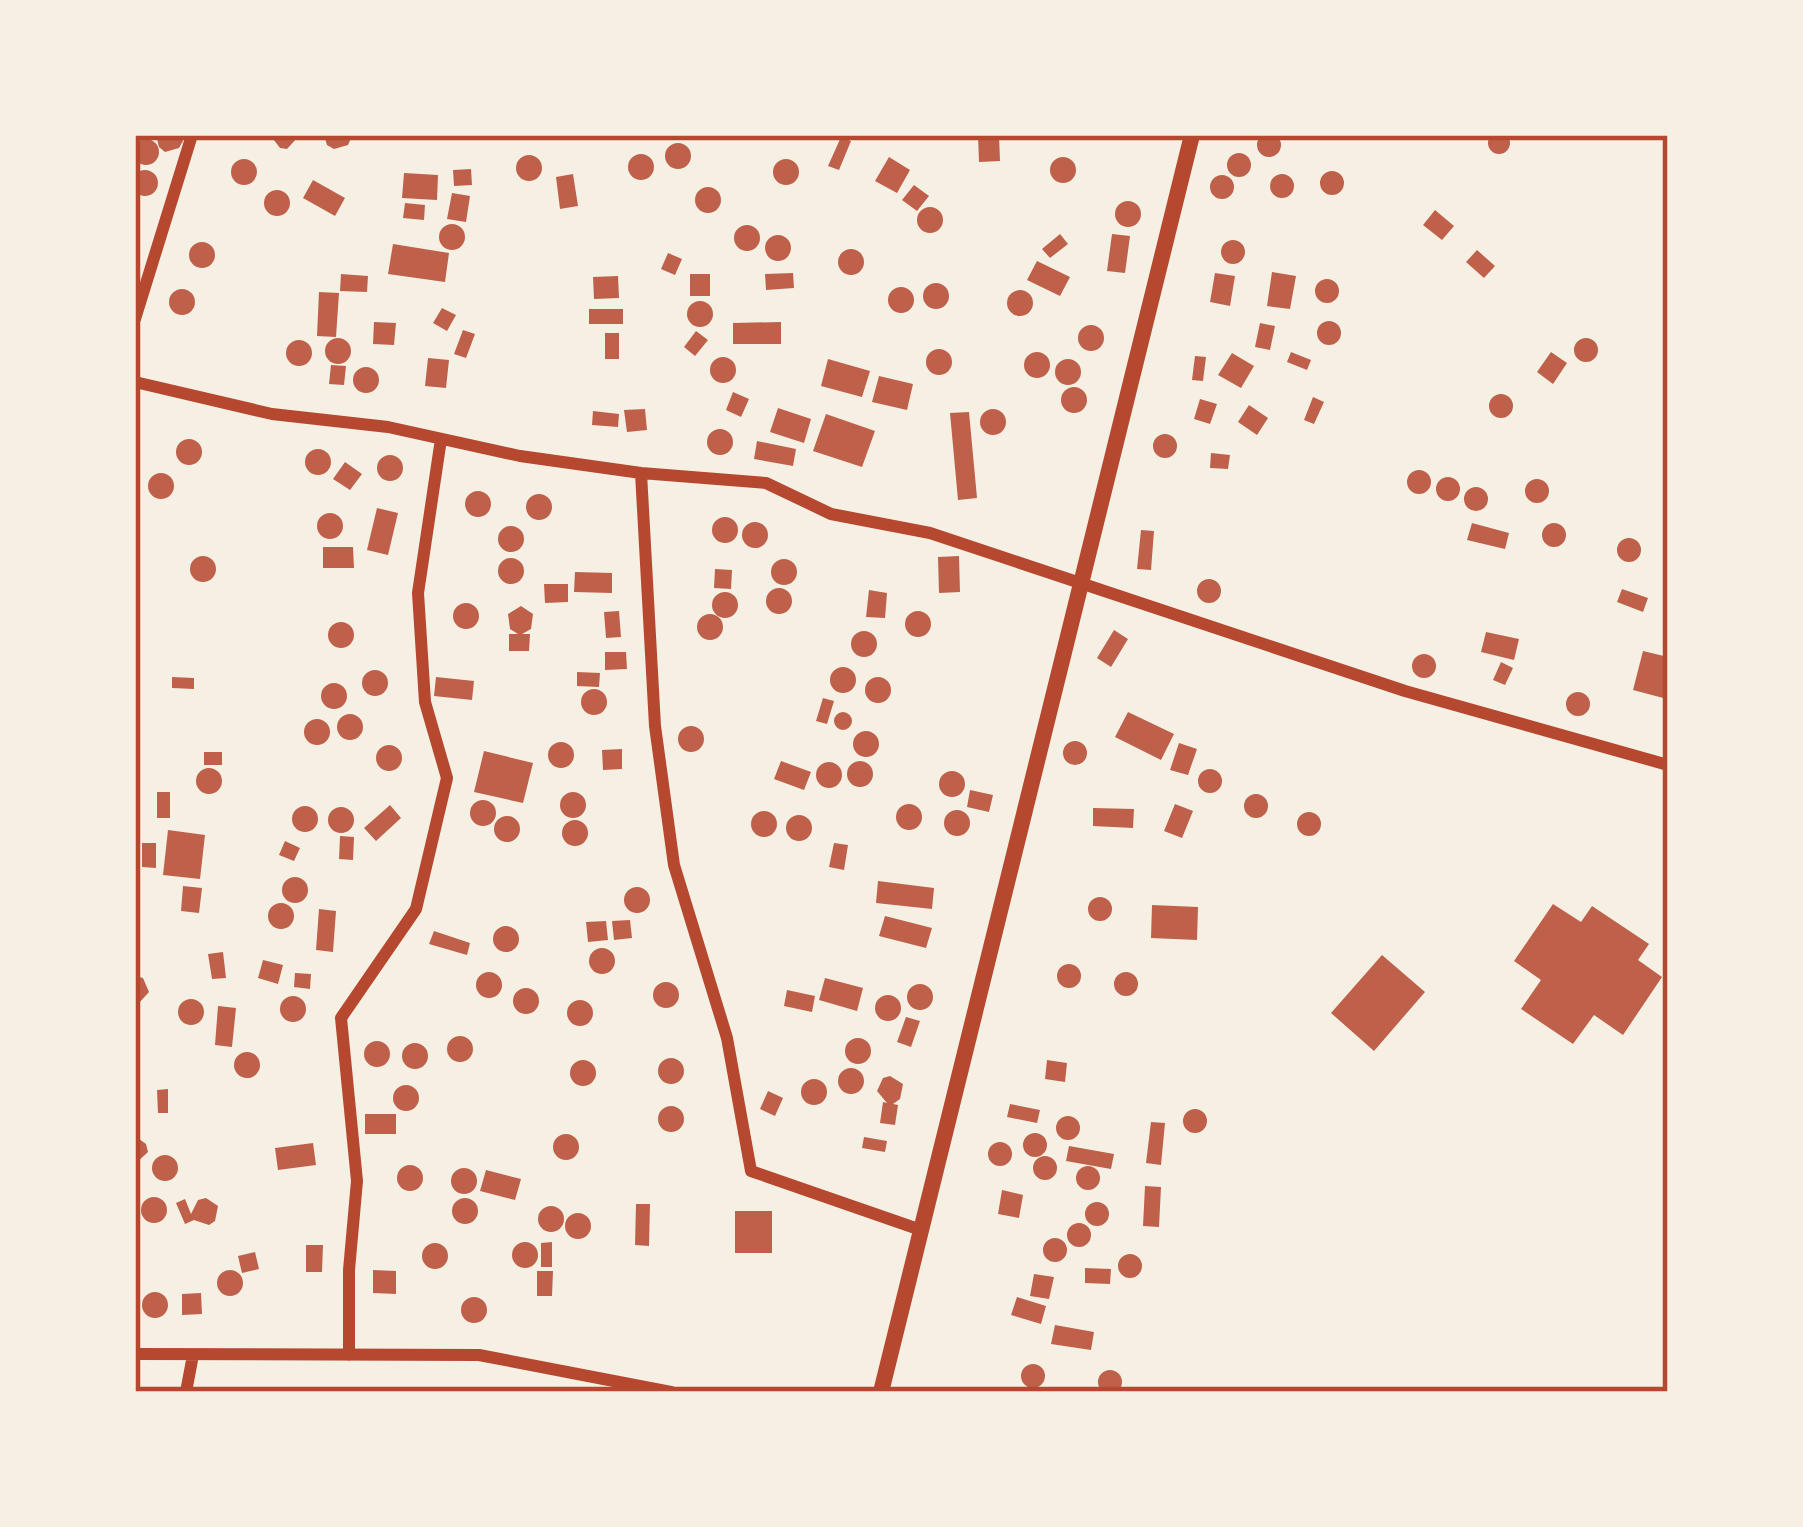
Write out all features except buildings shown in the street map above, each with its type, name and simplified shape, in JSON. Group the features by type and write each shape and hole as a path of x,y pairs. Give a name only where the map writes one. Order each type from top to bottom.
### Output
{"street":[{"path":"135,319 192,135"},
{"path":"881,1392 1192,135"},
{"path":"135,382 272,415 388,427 520,456 641,473 766,483 830,514 930,533 1406,691 1668,765"},
{"path":"349,1355 349,1270 357,1181 341,1018 416,909 447,778 425,702 418,593 441,439"},
{"path":"641,473 655,726 674,865 727,1038 751,1171 921,1230"},
{"path":"135,1354 479,1355 671,1392"},
{"path":"186,1392 193,1355"}]}
